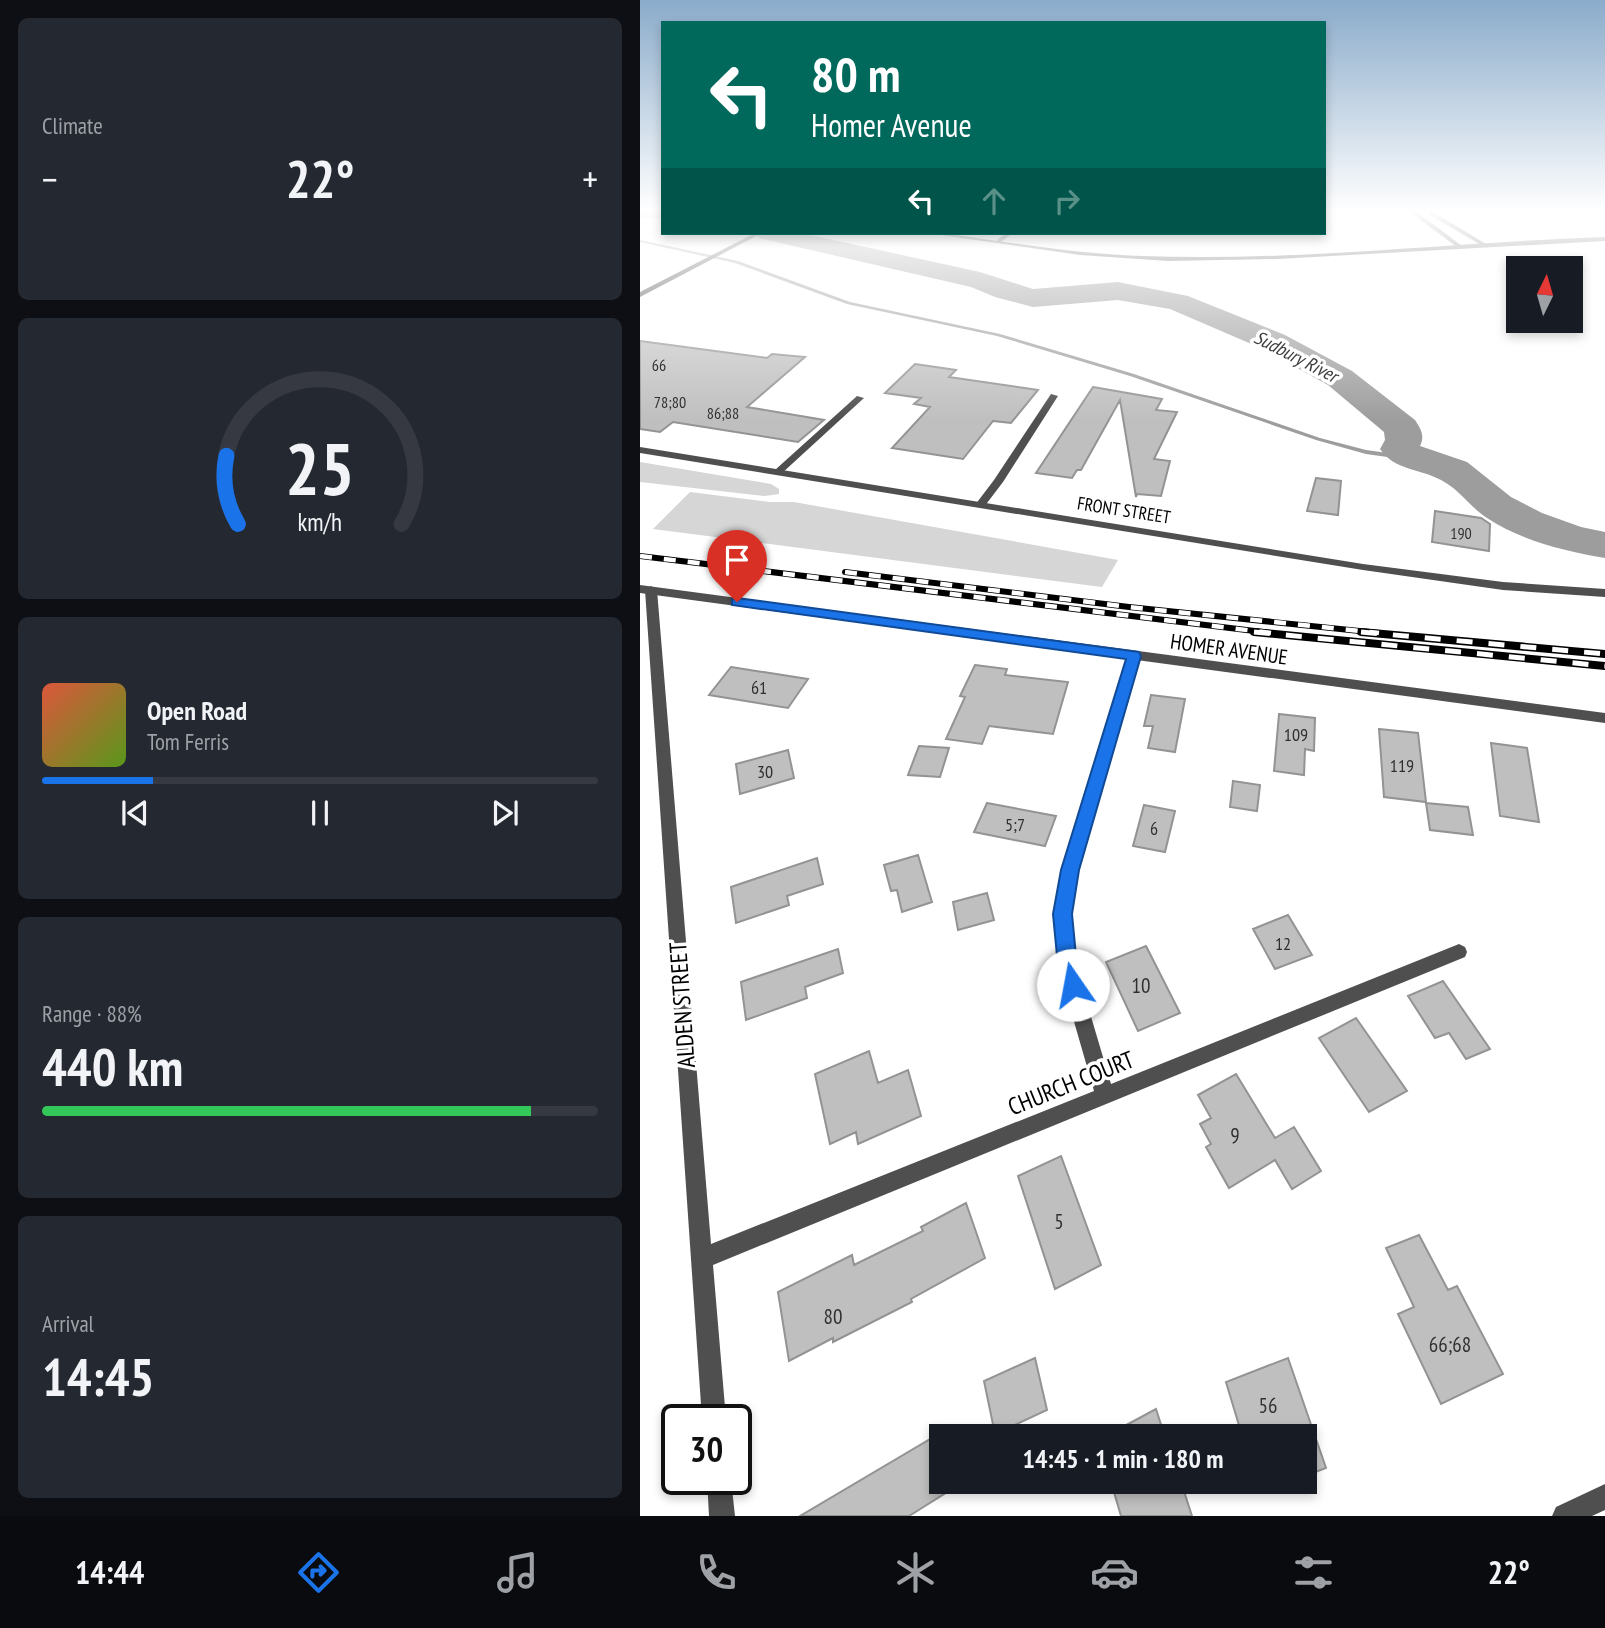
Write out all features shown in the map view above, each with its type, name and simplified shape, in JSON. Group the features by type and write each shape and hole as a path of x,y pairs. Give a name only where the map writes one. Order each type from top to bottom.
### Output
{"street":[{"path":"640,295 669,280"},
{"path":"980,505 1054,396"},
{"path":"778,472 860,398"},
{"name":"FRONT STREET","path":"640,450 1432,577 1604,593"},
{"name":"HOMER AVENUE","path":"645,589 1604,718"},
{"name":"ALDEN STREET","path":"645,589 713,1404"},
{"path":"1105,1096 1067,966 1062,914 1070,870 1134,656"},
{"name":"CHURCH COURT","path":"702,1259 1459,952"},
{"path":"720,1495 722,1516"},
{"path":"1565,1516 1604,1496"}],"shaded area":[{"path":"640,462 771,484 779,489 779,494 765,496 640,482"},
{"path":"690,492 770,502 794,502 1118,560 1102,587 653,529"}],"building":[{"path":"640,341 767,358 772,354 805,357 747,407 824,420 798,442 673,422 660,432 640,429"},
{"path":"915,364 956,370 949,377 1038,390 1011,423 993,421 963,459 892,448 930,407 914,404 921,398 885,393"},
{"path":"1093,387 1162,399 1156,410 1177,412 1154,459 1170,461 1161,496 1137,494 1136,497 1120,400 1081,470 1077,470 1072,478 1036,473"},
{"path":"1316,478 1341,481 1338,515 1307,511"},
{"path":"1435,511 1481,518 1490,524 1489,551 1432,542"},
{"path":"975,665 1007,669 1005,675 1068,682 1053,734 989,726 982,744 946,739 965,697 960,696"},
{"path":"731,667 808,679 788,708 709,695"},
{"path":"1151,695 1185,699 1175,752 1148,748 1153,726 1144,726"},
{"path":"1279,714 1315,718 1314,751 1305,749 1304,775 1274,771"},
{"path":"1379,729 1418,733 1426,802 1384,797"},
{"path":"1491,743 1527,748 1539,822 1500,816"},
{"path":"919,746 949,748 940,777 908,775"},
{"path":"788,750 794,778 740,794 736,764"},
{"path":"1233,781 1260,785 1257,811 1230,807"},
{"path":"987,803 1056,816 1045,846 974,832"},
{"path":"1426,803 1468,807 1473,835 1430,830"},
{"path":"1144,805 1175,811 1165,852 1133,846"},
{"path":"918,855 932,902 902,912 897,890 891,891 884,865"},
{"path":"817,858 823,884 787,896 789,905 736,923 731,887"},
{"path":"987,893 994,920 958,930 953,902"},
{"path":"1288,915 1312,955 1275,969 1253,929"},
{"path":"1146,946 1180,1013 1138,1031 1106,962"},
{"path":"838,949 843,973 805,987 807,998 746,1020 741,982"},
{"path":"1443,981 1490,1049 1466,1059 1449,1033 1435,1038 1408,996"},
{"path":"1356,1018 1407,1091 1369,1112 1319,1038"},
{"path":"869,1051 878,1083 908,1070 921,1116 858,1144 856,1132 830,1144 815,1074"},
{"path":"1236,1074 1275,1138 1294,1127 1321,1171 1292,1189 1275,1160 1229,1188 1206,1147 1211,1144 1200,1124 1211,1118 1198,1095"},
{"path":"1061,1156 1101,1265 1055,1289 1018,1176"},
{"path":"966,1203 985,1258 911,1299 912,1302 789,1361 778,1292 852,1255 854,1265 923,1231 921,1227"},
{"path":"1419,1235 1448,1290 1457,1286 1503,1374 1441,1404 1398,1314 1414,1307 1386,1248"},
{"path":"1035,1358 1047,1410 1017,1424 993,1424 984,1381"},
{"path":"1288,1358 1311,1424 1239,1424 1226,1382"},
{"path":"1156,1409 1161,1424 1128,1424"},
{"path":"929,1440 929,1494 944,1494 909,1516 800,1516"},
{"path":"1317,1442 1326,1468 1317,1471"},
{"path":"1115,1494 1185,1494 1192,1516 1121,1516"}],"waterway":[{"path":"785,280 849,303 998,335 1132,375 1318,439 1366,452 1409,458"},
{"name":"Sudbury River","path":"974,280 1033,298 1118,291 1178,302 1274,342 1340,378 1402,428 1404,440 1399,449 1405,454 1460,474 1490,501 1527,523 1579,540 1605,545"}],"railway":[{"path":"640,556 1271,633"},
{"path":"845,572 1129,607 1379,633"},
{"path":"1254,632 1605,666"},
{"path":"1361,632 1605,654"}],"route":[{"path":"737,602 1134,656 1070,870 1062,914 1067,966 1073,985"}]}
